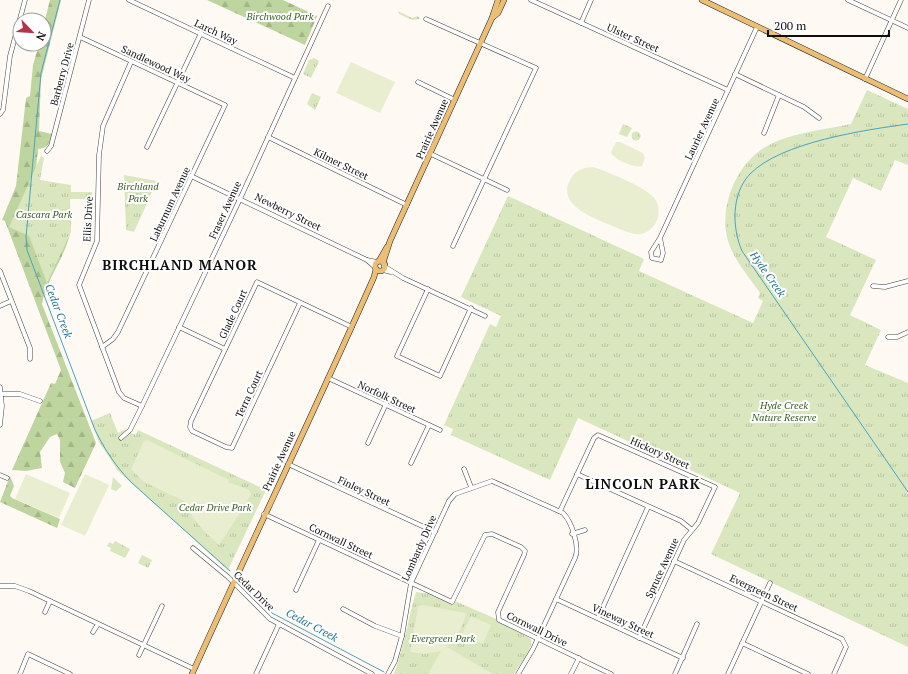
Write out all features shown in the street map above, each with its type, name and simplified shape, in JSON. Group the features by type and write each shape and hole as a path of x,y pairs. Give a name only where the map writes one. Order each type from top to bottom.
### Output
{"main road":[{"name":"Prairie Avenue","path":"193,672 264,514 431,154 492,18 498,0"},
{"name":"Prairie Avenue","path":"492,18 498,13 504,0"},
{"path":"702,0 908,99"}],"street":[{"path":"0,114 3,110 10,56 25,0"},
{"name":"Barberry Drive","path":"47,151 51,146 89,0"},
{"name":"Larch Way","path":"131,0 295,78"},
{"name":"Ulster Street","path":"531,0 728,90"},
{"path":"580,22 591,0"},
{"path":"848,0 908,28"},
{"path":"865,79 901,0"},
{"name":"Fraser Avenue","path":"121,438 130,430 142,406 240,199 328,6"},
{"path":"426,19 536,68 453,246"},
{"name":"Laurier Avenue","path":"660,238 663,255 660,260 657,260 653,259 651,254 660,238 757,27"},
{"path":"147,147 201,34"},
{"name":"Sandlewood Way","path":"80,37 225,105"},
{"name":"Ellis Drive","path":"131,62 103,126 99,155 97,241 79,282 80,292 119,392 124,398 142,406"},
{"path":"735,74 804,108 819,118"},
{"path":"418,82 455,100"},
{"path":"764,133 778,96"},
{"name":"Laburnum Avenue","path":"102,347 113,339 118,332 225,105"},
{"name":"Kilmer Street","path":"268,137 407,205"},
{"path":"431,154 507,190"},
{"name":"Newberry Street","path":"191,176 391,272 471,308 485,316"},
{"path":"0,271 30,348 30,359"},
{"path":"873,286 885,287 908,281"},
{"name":"Glade Court","path":"190,427 257,282 352,327"},
{"path":"428,289 397,356 440,376 471,308"},
{"path":"0,306 12,301"},
{"name":"Terra Court","path":"190,427 192,431 226,447 232,448 300,303"},
{"path":"179,327 225,349"},
{"path":"888,337 897,337 908,332"},
{"name":"Norfolk Street","path":"328,378 440,430"},
{"path":"0,388 0,425"},
{"path":"1,394 20,394 40,401"},
{"path":"368,443 386,404"},
{"path":"411,463 429,425"},
{"name":"Hickory Street","path":"578,474 594,438 598,435 715,487"},
{"name":"Finley Street","path":"288,464 435,532"},
{"path":"464,469 471,487"},
{"path":"518,674 538,639 576,555 577,548 572,534 566,518 560,511 578,474 681,521 692,530"},
{"path":"0,476 7,478"},
{"name":"Lombardy Drive","path":"388,674 395,661 402,636 411,583 452,497 471,487 488,482 496,482 560,511"},
{"name":"Spruce Avenue","path":"639,638 684,540 698,523 715,487"},
{"path":"598,618 648,507"},
{"name":"Cornwall Street","path":"264,514 411,583"},
{"path":"572,534 585,530"},
{"name":"Cornwall Drive","path":"411,583 452,602 483,538 487,534 492,534 521,547 525,552 498,612 498,618 611,674"},
{"path":"296,590 318,540"},
{"name":"Cedar Drive","path":"193,548 233,582 260,610 279,624 372,674"},
{"name":"Evergreen Street","path":"674,561 842,639 845,643 846,650 834,674"},
{"path":"728,674 770,583"},
{"path":"0,586 19,587 144,646 193,672"},
{"name":"Vineway Street","path":"556,599 682,658"},
{"path":"45,612 50,601"},
{"path":"139,655 162,606"},
{"path":"343,609 375,626 402,636"},
{"path":"93,632 98,624"},
{"path":"256,674 279,624"},
{"path":"675,674 697,624"},
{"path":"742,643 808,674"},
{"path":"20,674 28,654 70,674"},
{"path":"571,674 579,658"}],"green space":[{"path":"50,0 61,0 52,36 52,12 47,12"},
{"name":"Birchwood Park","path":"207,0 283,0 317,16 305,45"},
{"path":"398,11 412,18 418,16 420,19 412,20 399,14"},
{"path":"37,52 48,52 41,79 39,131 52,134 48,145 44,148 38,149 33,200 71,221 68,242 49,283 42,304 96,443 75,488 63,482 65,473 60,462 60,440 57,434 50,437 40,452 42,468 26,471 12,470 51,383 55,384 61,370 5,221 2,220 16,186 26,98 30,96 33,65"},
{"path":"314,58 319,61 311,78 303,74 309,60"},
{"path":"351,62 395,82 380,113 336,93"},
{"name":"Hyde Creek Nature Reserve","path":"867,90 908,109 908,165 895,160 881,191 853,178 826,237 876,260 850,315 881,330 865,365 908,383 908,647 711,554 740,493 578,418 550,480 451,435 453,429 444,425 490,324 496,327 501,316 461,297 508,196 644,259 639,271 753,323 763,301 758,298 760,293 734,255 728,241 726,228 728,200 739,173 758,152 769,145 799,134 851,124"},
{"path":"312,93 321,97 315,110 307,104"},
{"path":"623,124 632,128 627,137 619,134"},
{"path":"634,132 638,132 640,136 638,140 634,140 632,138 632,134"},
{"path":"616,142 620,142 643,153 645,158 642,166 639,167 630,165 616,158 611,152"},
{"name":"Cascara Park","path":"41,156 44,158 40,180 71,185 71,192 92,192 91,199 70,199 71,232 47,283 29,236 9,227"},
{"path":"593,167 636,185 655,199 659,210 657,221 650,230 636,234 622,230 592,217 574,205 568,197 567,188 572,177 581,169"},
{"name":"Birchland Park","path":"124,175 157,181 134,232 126,230"},
{"name":"Cedar Drive Park","path":"110,413 118,433 124,430 136,435 138,430 266,490 228,570 118,471 99,442 91,421"},
{"path":"147,440 229,480 228,482 249,490 251,494 219,545 195,521 186,502 144,482 131,469 144,441"},
{"path":"26,474 70,493 59,518 15,499"},
{"path":"85,474 109,485 85,536 61,525"},
{"path":"10,476 14,486 10,496 60,519 57,528 0,502"},
{"path":"113,477 122,486 116,491 111,489"},
{"path":"115,541 130,549 125,558 110,551 111,548 107,546 109,542 113,544"},
{"path":"142,555 152,560 148,568 138,563"},
{"name":"Evergreen Park","path":"416,592 430,594 452,602 455,601 494,618 531,639 528,653 514,674 394,674 401,654"},
{"path":"422,605 466,613 459,632 447,647 493,674 428,674 441,651 424,654 410,652 418,607"},
{"path":"471,616 491,625 483,644 462,634"}],"waterway":[{"name":"Cedar Creek","path":"60,0 41,73 26,237 27,250 95,430 107,451 121,471 132,483 230,571"},
{"name":"Hyde Creek","path":"908,124 824,139 802,146 764,163 750,174 744,182 739,191 735,211 736,232 742,251 908,492"},
{"name":"Cedar Creek","path":"240,582 272,613 384,672"}],"district":[{"name":"BIRCHLAND MANOR","path":"180,264"},
{"name":"LINCOLN PARK","path":"643,483"}]}
